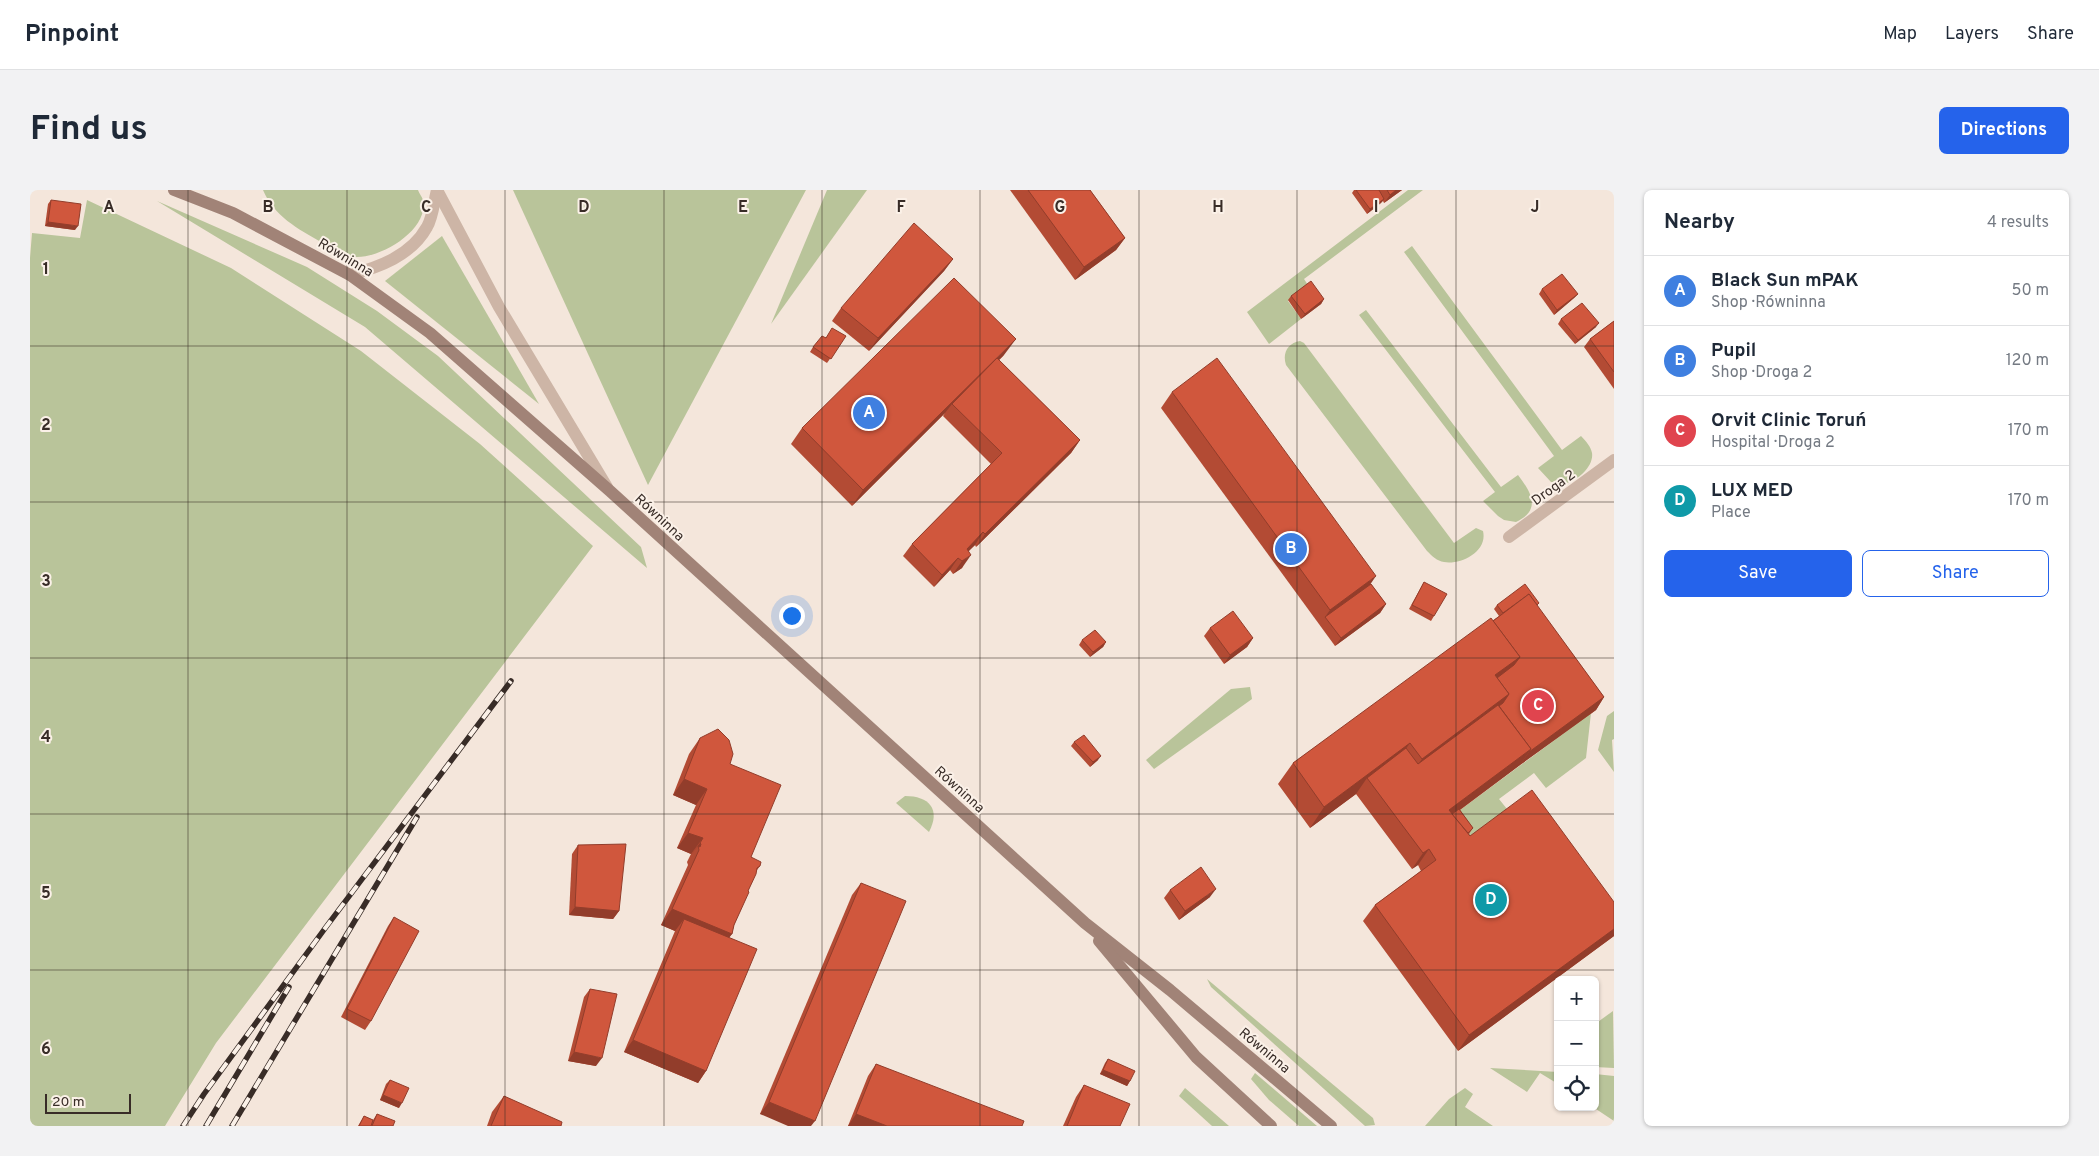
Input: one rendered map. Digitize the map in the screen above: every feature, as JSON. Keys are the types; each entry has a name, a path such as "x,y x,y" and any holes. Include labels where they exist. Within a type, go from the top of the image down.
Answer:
{"street":[{"name":"Równinna","path":"174,190 233,213 350,275 430,333 610,491 1085,923 1170,990 1331,1126"},
{"path":"350,275 379,268 408,249 427,227 437,190"},
{"path":"437,190 499,307 610,491"},
{"name":"Droga 2","path":"1509,538 1614,460"},
{"name":"Równinna","path":"1085,923 1196,1057 1271,1126"}],"green space":[{"path":"263,190 418,190 423,200 423,211 419,222 401,240 378,253 356,257 338,251 295,227 273,207"},
{"path":"513,190 806,190 648,485"},
{"path":"827,190 867,190 771,324"},
{"path":"1408,190 1423,190 1304,279 1308,285 1288,301 1301,319 1269,344 1247,312"},
{"path":"87,200 231,268 361,351 480,444 593,546 216,1043 165,1126 30,1126 30,258 32,233 80,238"},
{"path":"157,201 307,267 377,311 438,356 641,547 647,568 365,327"},
{"path":"442,236 539,404 385,281"},
{"path":"1412,246 1562,450 1581,436 1588,444 1591,449 1592,458 1588,467 1576,479 1565,483 1551,482 1538,468 1554,456 1404,252"},
{"path":"1366,310 1501,487 1518,475 1527,488 1532,500 1529,512 1524,517 1516,522 1504,520 1483,501 1495,492 1359,315"},
{"path":"1300,341 1304,343 1454,543 1476,528 1483,531 1481,545 1471,556 1458,561 1444,562 1439,561 1427,551 1286,365 1285,356 1287,349 1292,344"},
{"path":"1250,687 1252,699 1154,769 1146,760 1231,689"},
{"path":"1614,711 1614,739 1612,740 1614,772 1598,750 1607,716"},
{"path":"1591,713 1586,758 1546,788 1534,773 1499,799 1511,814 1454,845 1456,813"},
{"path":"905,796 921,798 930,805 934,817 929,832 896,803"},
{"path":"1207,979 1373,1118 1375,1125 1365,1126 1211,987"},
{"path":"1613,1011 1614,1068 1599,1067 1599,1021"},
{"path":"1490,1068 1554,1072 1554,1082 1540,1073 1527,1092"},
{"path":"1255,1073 1317,1126 1299,1126 1269,1100 1251,1079"},
{"path":"1599,1074 1614,1076 1614,1121 1599,1111"},
{"path":"1185,1088 1229,1126 1212,1126 1179,1096"},
{"path":"1465,1088 1473,1094 1465,1107 1493,1126 1425,1126 1449,1099"}],"building":[{"path":"1028,190 1090,190 1125,238 1084,267"},
{"path":"1356,190 1379,190 1384,199 1370,209"},
{"path":"1387,190 1396,190 1390,195"},
{"path":"51,200 81,204 78,226 48,222"},
{"path":"914,223 953,259 878,338 841,308"},
{"path":"1562,274 1578,294 1557,310 1542,289"},
{"path":"954,278 1016,339 863,490 802,428"},
{"path":"1311,281 1324,299 1305,314 1291,296"},
{"path":"1582,303 1599,323 1578,340 1561,319"},
{"path":"1614,321 1614,372 1590,339"},
{"path":"832,328 846,336 831,359 813,347 822,336 826,338"},
{"path":"997,358 1080,440 985,534 983,532 967,549 971,555 962,561 958,558 942,575 912,544 1002,453 952,404"},
{"path":"1217,358 1376,576 1330,610 1172,392"},
{"path":"1424,582 1447,594 1434,616 1412,605"},
{"path":"1371,584 1386,604 1341,638 1325,617"},
{"path":"1525,584 1539,603 1537,605 1529,594 1503,613 1497,605"},
{"path":"1529,594 1604,697 1529,752 1531,749 1499,706 1509,694 1497,678 1514,665 1520,657 1493,621"},
{"path":"1233,611 1253,638 1230,655 1210,628"},
{"path":"1491,618 1520,657 1495,675 1509,694 1422,759 1410,743 1324,807 1293,763"},
{"path":"1095,630 1106,642 1093,652 1082,640"},
{"path":"1498,705 1531,749 1449,810 1470,836 1532,790 1614,902 1614,929 1469,1035 1375,905 1436,860 1429,849 1423,853 1367,778 1406,748 1418,764"},
{"path":"718,729 729,740 733,754 730,764 781,785 751,857 761,862 734,925 732,934 672,909 703,838 688,833 707,789 684,779 700,738"},
{"path":"1084,735 1101,756 1093,762 1074,742"},
{"path":"1459,809 1473,828 1468,833 1452,814"},
{"path":"626,844 619,911 575,907 578,845"},
{"path":"1201,867 1216,889 1185,911 1170,890"},
{"path":"861,883 906,901 815,1121 769,1102"},
{"path":"394,917 419,931 371,1021 347,1009"},
{"path":"684,919 757,949 706,1071 633,1040"},
{"path":"590,989 617,994 602,1058 574,1052"},
{"path":"1108,1059 1135,1071 1130,1081 1103,1070"},
{"path":"876,1064 1024,1121 1022,1126 887,1126 856,1114"},
{"path":"390,1080 409,1088 402,1103 383,1095"},
{"path":"1084,1085 1130,1104 1120,1126 1067,1126"},
{"path":"504,1096 562,1122 561,1126 491,1126"},
{"path":"377,1114 395,1121 393,1126 372,1126"},
{"path":"364,1116 373,1120 371,1126 359,1126"}],"railway":[{"path":"183,1126 204,1094 326,927 511,681"},
{"path":"232,1126 417,817"},
{"path":"206,1126 289,987"}],"place":[{"name":"Black Sun mPAK","path":"869,413"},
{"name":"Pupil","path":"1291,549"},
{"name":"Orvit Clinic Toruń","path":"1538,706"},
{"name":"LUX MED","path":"1491,900"}]}
